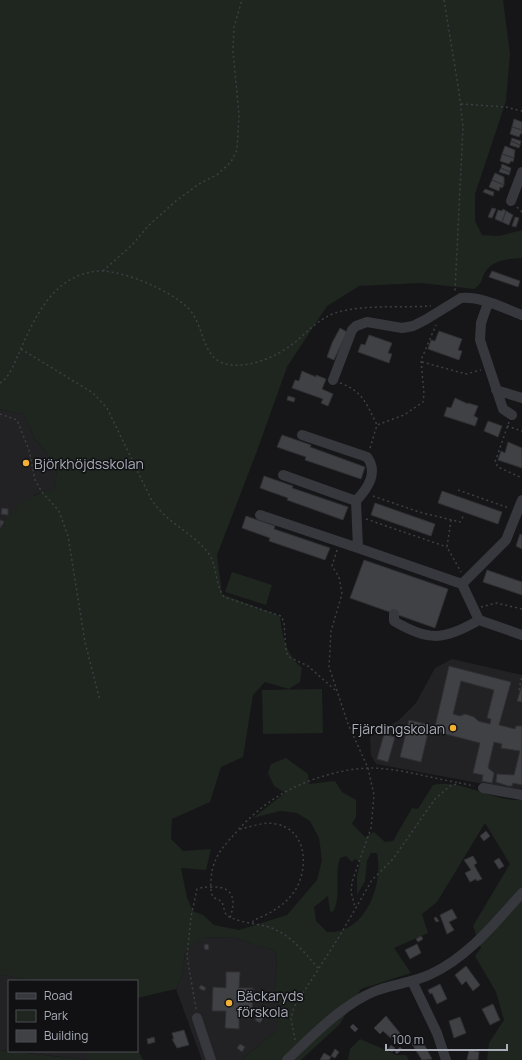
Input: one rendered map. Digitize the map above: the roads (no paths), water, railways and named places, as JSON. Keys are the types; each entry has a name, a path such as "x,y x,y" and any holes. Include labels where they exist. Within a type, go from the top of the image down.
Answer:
{"street":[{"path":"511,201 522,172"},
{"path":"333,380 352,330 356,326 367,322 402,328 425,320 451,303 467,298 488,303 522,315"},
{"path":"488,303 481,323 480,340 503,409 512,414"},
{"path":"496,390 522,398"},
{"path":"302,435 367,457 371,463 372,469 369,487 356,501 358,548"},
{"path":"283,475 356,501"},
{"path":"464,583 506,540 522,500"},
{"path":"260,515 464,583"},
{"path":"464,583 479,620 522,635"},
{"path":"394,614 394,621 410,630 436,638 461,631 479,620"},
{"path":"483,788 522,795"},
{"path":"287,1060 349,1005 373,992 431,974 458,958 480,940 522,893"},
{"path":"412,980 437,1033 446,1060"},
{"path":"197,1018 205,1037 211,1060"}],"place":[{"name":"Björkhöjdsskolan","path":"26,463"},
{"name":"Fjärdingskolan","path":"453,728"},
{"name":"Bäckaryds förskola","path":"229,1003"}]}
